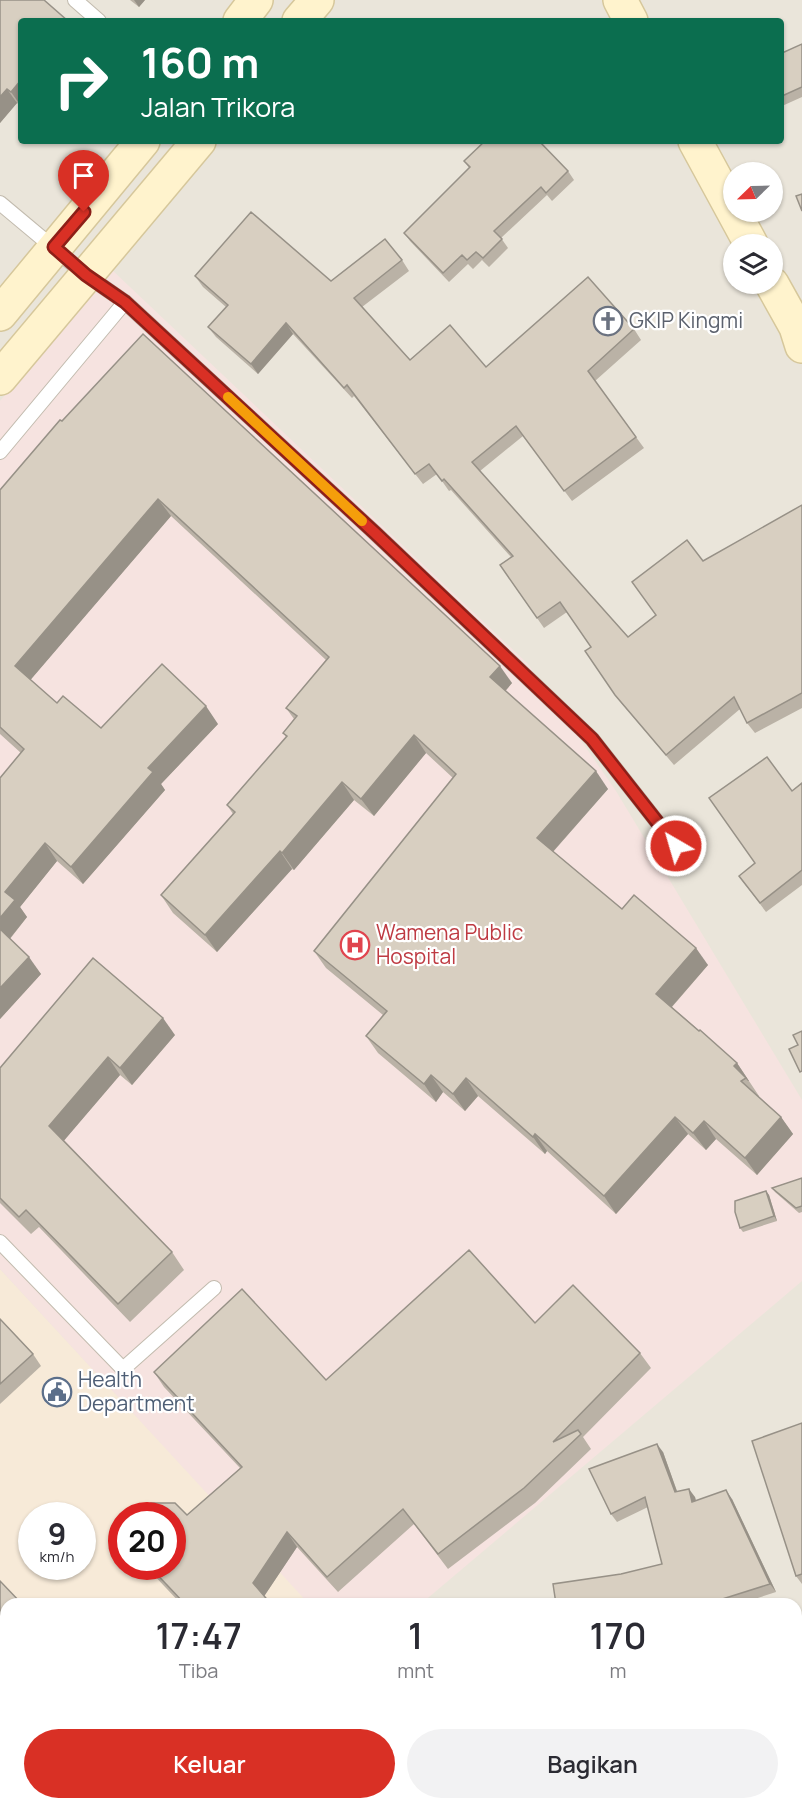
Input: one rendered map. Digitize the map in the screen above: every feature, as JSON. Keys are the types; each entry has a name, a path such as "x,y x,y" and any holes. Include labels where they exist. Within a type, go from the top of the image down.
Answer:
{"main road":[{"path":"242,18 256,0"},
{"path":"302,18 317,0"},
{"path":"620,0 629,18"},
{"path":"0,314 140,144"},
{"path":"0,378 196,144"},
{"path":"697,144 746,234"},
{"path":"778,294 800,332"}],"lane":[{"path":"75,0 96,18"},
{"path":"0,203 86,275 125,302 375,533 592,739 676,846"},
{"path":"0,452 125,302"},
{"path":"0,1242 123,1369 214,1288"}],"shaded area":[{"name":"Wamena Public Hospital","path":"0,0 802,0 802,1598 0,1598"},
{"name":"Wamena Public Hospital","path":"111,269 528,664 616,791 802,1100 802,1281 428,1598 303,1598 0,1269 0,401"},
{"name":"Health Department","path":"0,1269 304,1598 0,1598"}],"building":[{"path":"0,0 44,0 65,18 18,18 18,84 11,92 7,89 0,97"},
{"path":"802,44 802,87 784,95 784,52"},
{"path":"482,144 542,144 568,171 546,193 541,187 494,231 502,239 483,258 476,252 467,260 462,255 443,273 404,233 470,167 464,161"},
{"path":"802,194 802,211 796,196"},
{"path":"251,212 331,281 385,239 402,260 354,298 410,360 450,325 486,367 588,277 634,329 588,371 636,437 564,491 516,426 472,462 628,637 656,615 632,582 687,540 703,561 802,505 802,693 747,723 734,697 666,755 615,695 585,651 591,647 560,602 537,618 500,565 513,556 444,479 442,481 429,464 415,474 347,385 344,388 286,323 251,364 208,327 228,305 195,276"},
{"path":"143,334 500,666 490,677 596,771 537,838 622,909 634,895 696,948 656,994 737,1063 734,1066 746,1078 741,1081 781,1117 745,1158 704,1121 693,1133 675,1117 604,1196 535,1134 533,1137 466,1078 453,1094 431,1075 424,1084 366,1036 387,1011 314,951 456,774 414,735 361,799 342,782 282,853 280,851 205,935 161,895 235,812 227,805 287,736 283,733 297,716 286,708 329,657 158,499 15,666 57,703 63,696 101,728 162,664 206,706 148,768 153,772 71,867 45,843 5,892 15,900 0,918 0,778 24,749 0,727 0,490 60,420 62,421"},
{"path":"767,757 792,791 802,783 802,870 760,903 739,876 755,863 709,798"},
{"path":"0,929 29,957 0,988"},
{"path":"93,958 163,1018 120,1068 108,1057 49,1126 172,1252 118,1304 26,1210 19,1217 0,1198 0,1068"},
{"path":"802,1031 802,1071 800,1072 789,1049 798,1045 793,1035"},
{"path":"802,1178 802,1206 796,1208 772,1188"},
{"path":"766,1191 774,1216 740,1228 735,1212 735,1201"},
{"path":"469,1250 535,1323 573,1285 640,1353 553,1442 578,1430 581,1434 524,1488 438,1554 403,1509 327,1577 287,1532 253,1583 266,1598 179,1598 162,1580 186,1580 186,1514 242,1467 154,1372 242,1289 326,1380"},
{"path":"0,1319 33,1354 0,1384"},
{"path":"802,1423 802,1574 796,1576 752,1441"},
{"path":"657,1444 675,1492 689,1489 692,1502 726,1490 770,1584 726,1598 555,1598 553,1584 621,1574 662,1564 645,1497 611,1514 589,1469"},
{"path":"0,1581 16,1598 0,1598"}],"slow traffic":[{"path":"228,397 362,521"}],"place":[{"name":"GKIP Kingmi","path":"608,321"},
{"name":"Wamena Public Hospital","path":"355,945"},
{"name":"Health Department","path":"57,1392"}],"route":[{"path":"84,212 54,247 86,275 125,302 375,533 592,739 676,846"}]}
